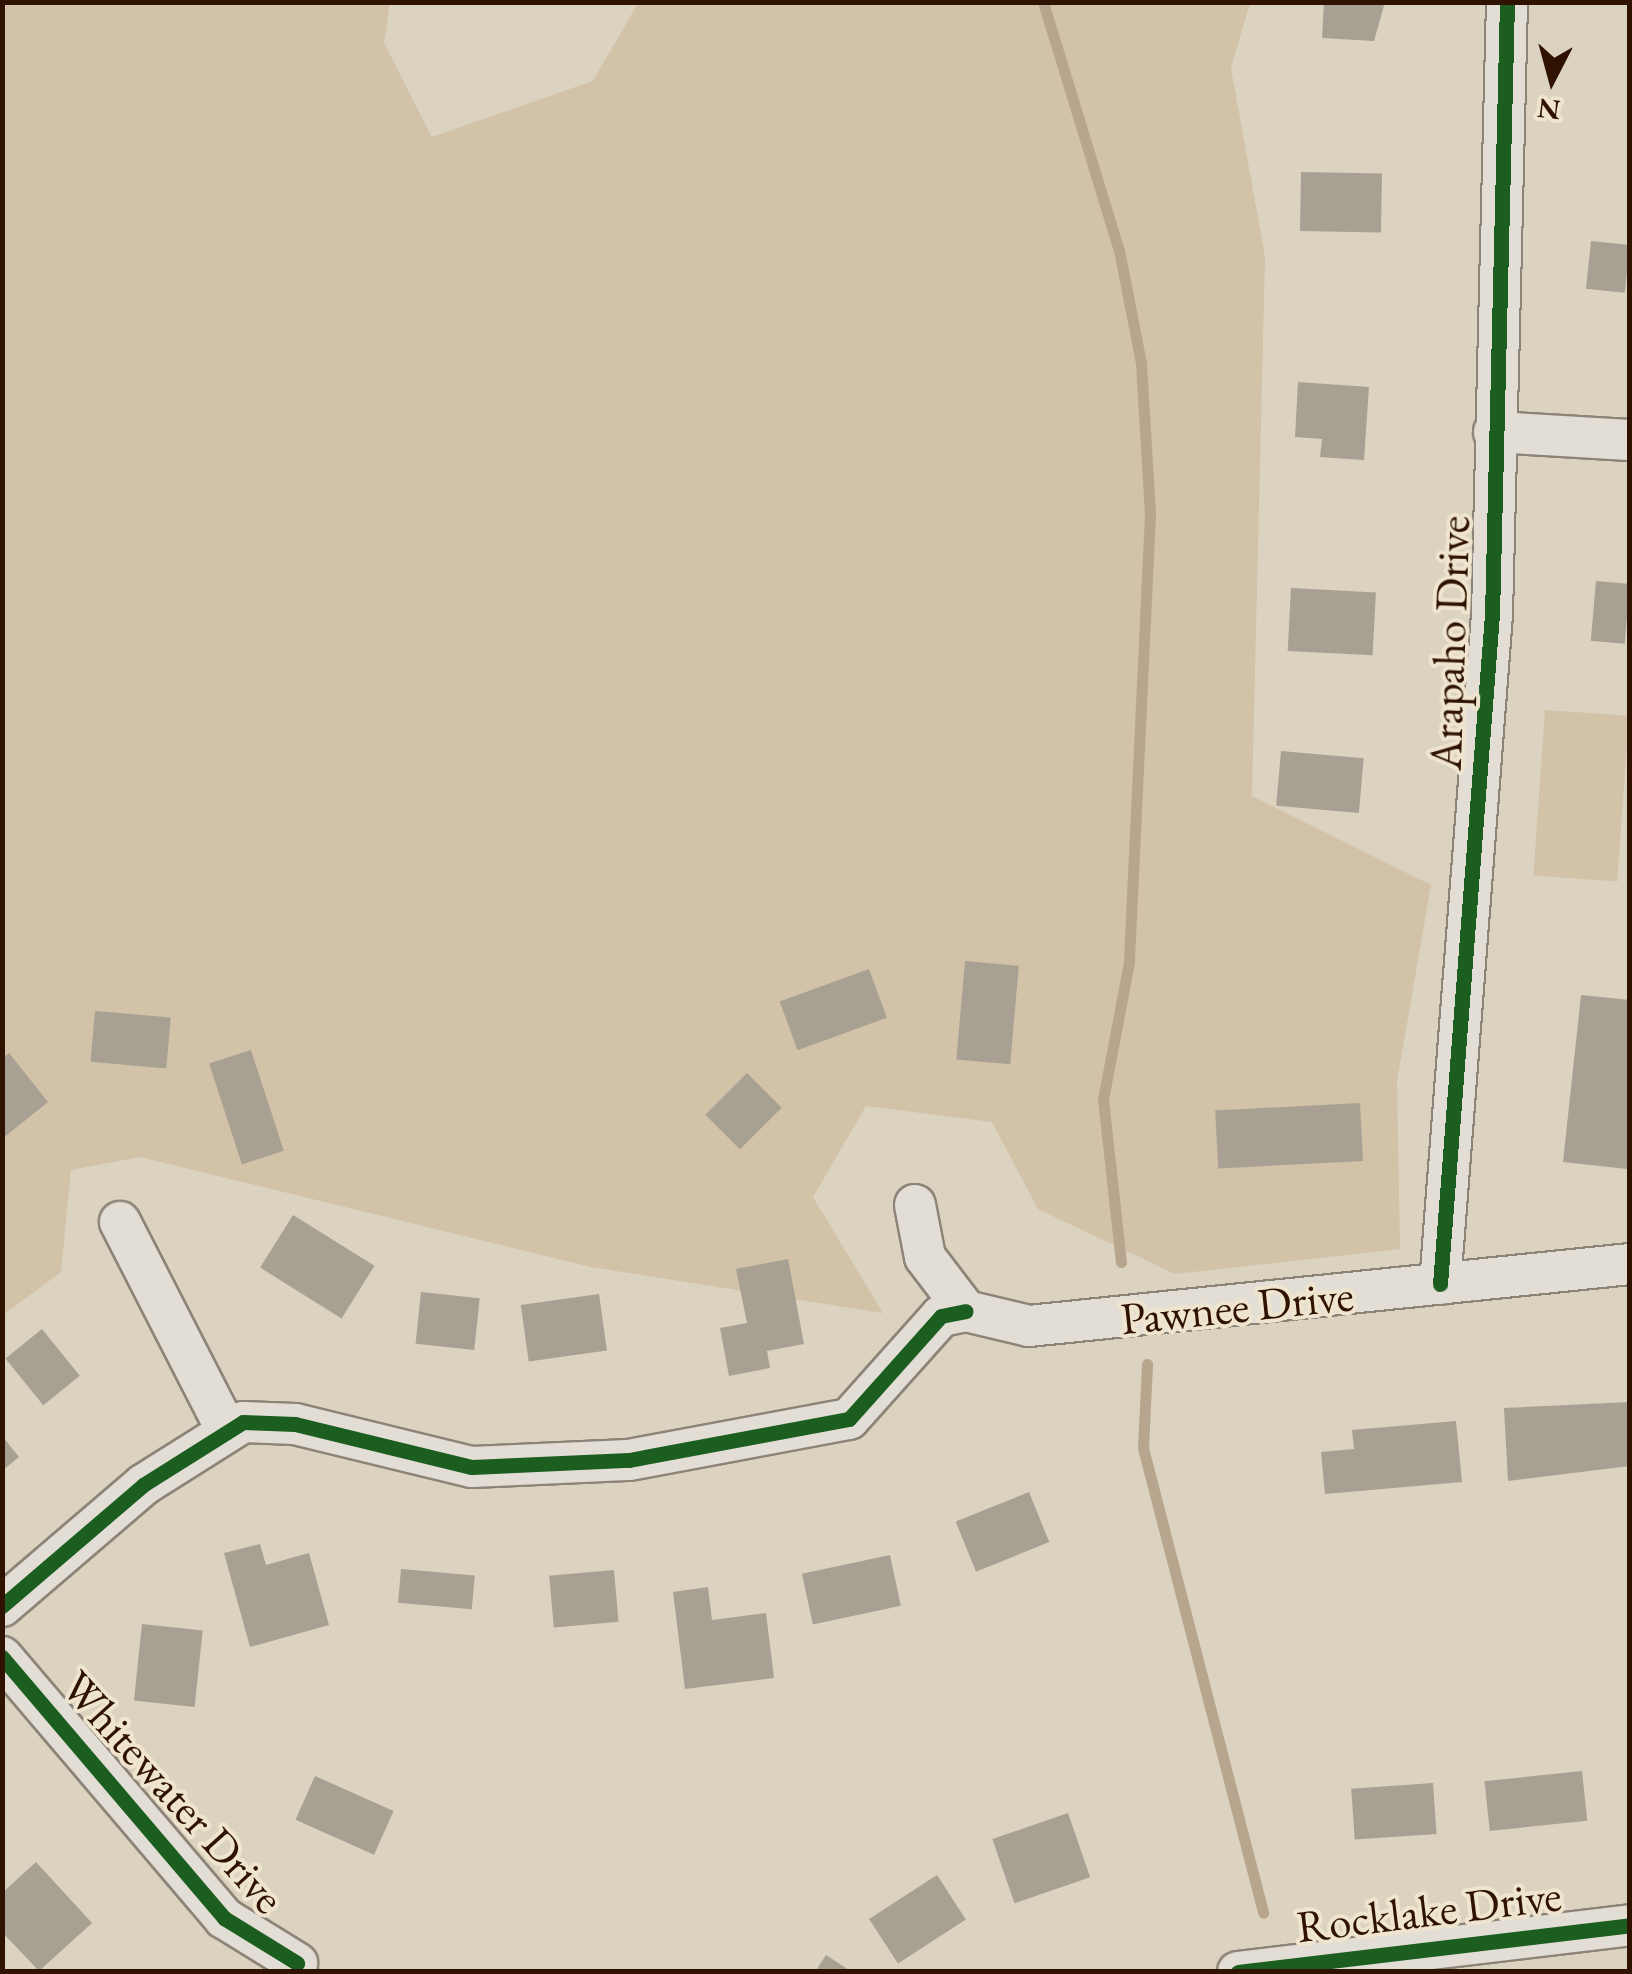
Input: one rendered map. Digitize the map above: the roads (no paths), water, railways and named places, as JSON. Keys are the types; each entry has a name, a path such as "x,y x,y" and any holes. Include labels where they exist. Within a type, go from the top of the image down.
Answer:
{"street":[{"name":"Arapaho Drive","path":"1440,1284 1481,800 1507,2"},
{"path":"1494,432 1630,440"},
{"path":"2,1606 143,1485 226,1428 295,1424 522,1471 667,1454 848,1419 941,1316 966,1311 925,1257 914,1206"},
{"path":"120,1222 226,1428"},
{"name":"Pawnee Drive","path":"966,1311 1051,1328 1630,1264"},
{"name":"Whitewater Drive","path":"2,1657 224,1918 297,1963"},
{"name":"Rocklake Drive","path":"1238,1972 1630,1925"}],"waterway":[{"path":"1043,2 1119,250 1141,363 1150,514 1129,962 1103,1099 1121,1262"},
{"path":"1147,1364 1143,1448 1263,1913"}]}
